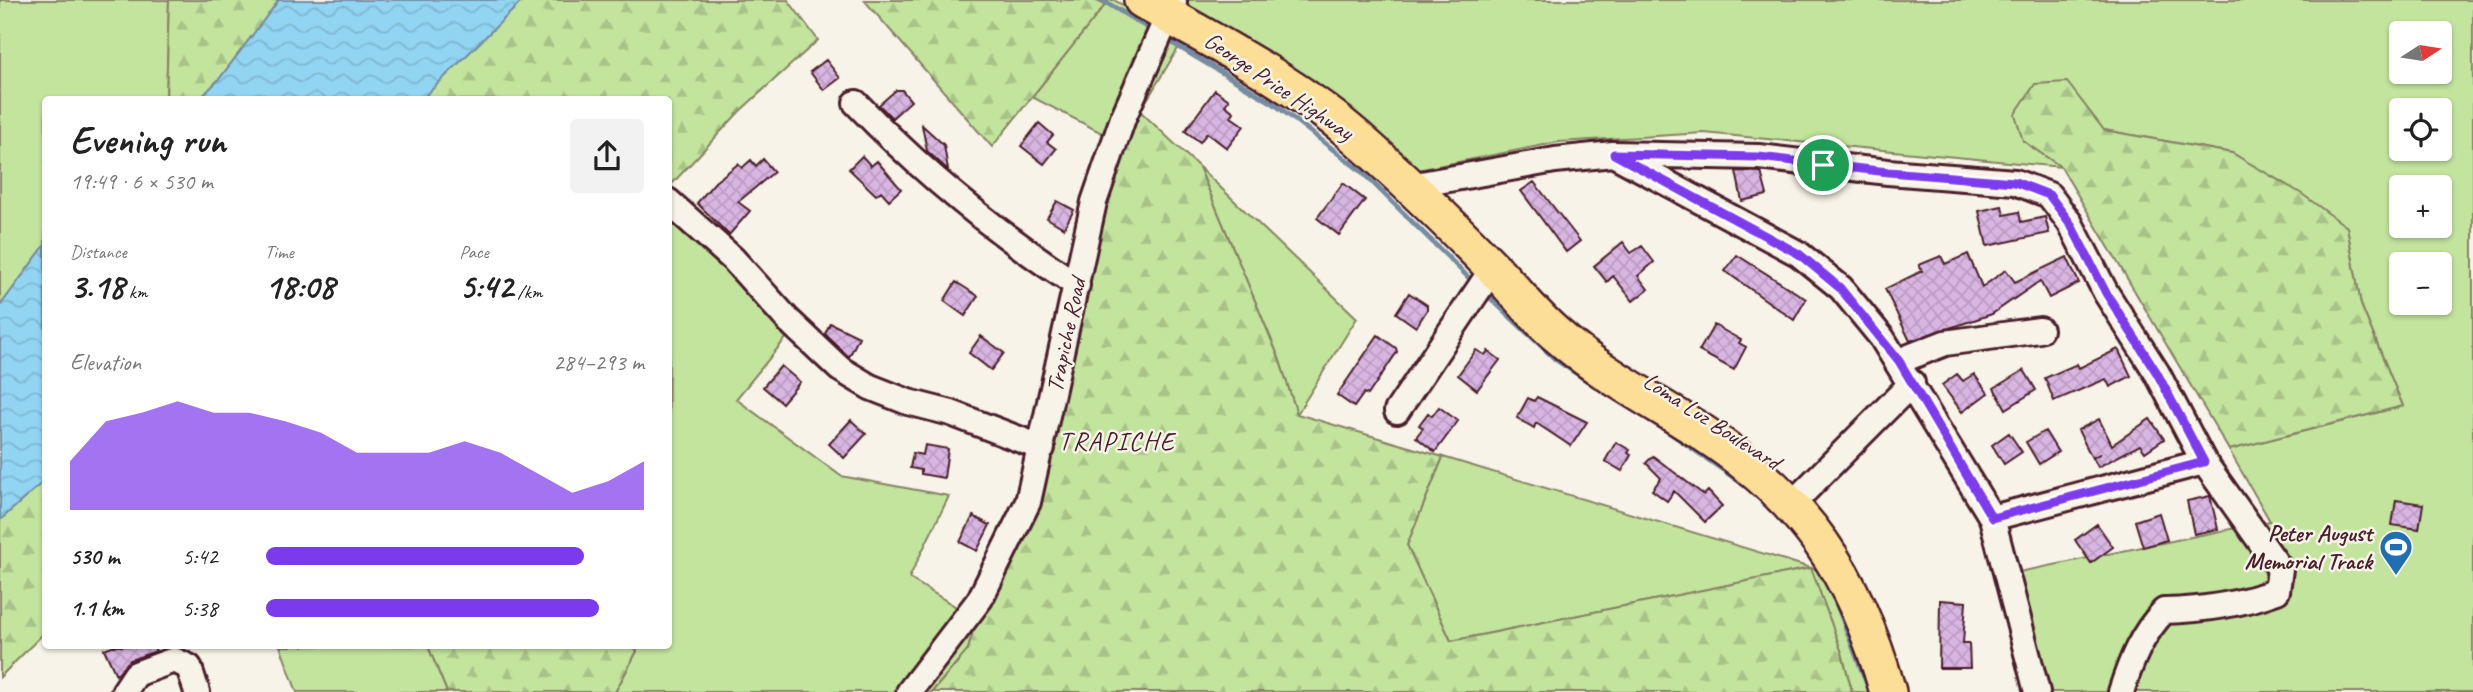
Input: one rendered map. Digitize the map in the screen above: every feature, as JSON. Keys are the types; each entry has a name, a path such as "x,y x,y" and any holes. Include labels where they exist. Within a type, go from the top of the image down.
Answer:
{"highway":[{"name":"George Price Highway","path":"1162,5 1313,103 1410,186 1495,270"},
{"name":"Loma Luz Boulevard","path":"1495,270 1588,339 1761,448 1798,497 1847,540 1871,584 1893,643 1905,692"},
{"path":"1798,497 1811,528 1856,599 1888,692"}],"street":[{"name":"Trapiche Road","path":"909,692 980,599 995,574 1028,502 1094,202 1162,5"},
{"path":"856,103 906,156 987,222 1077,285"},
{"path":"1410,186 1555,160 1614,154 1759,157 1888,172 2015,182 2049,195 2070,223 2106,293 2157,373 2204,462 2280,569 2277,591 2242,604 2200,610 2164,611 2150,625 2134,651 2121,692"},
{"path":"1614,154 1799,254 1840,288 1899,361 1992,518 2037,692"},
{"path":"672,205 733,259 797,329 840,369 870,387 908,402 951,413 1042,448"},
{"path":"1397,411 1495,270"},
{"path":"1899,361 1945,343 2040,330"},
{"path":"1798,497 1912,383"},
{"path":"1992,518 2204,462"},
{"path":"124,692 136,674 174,660 189,667 197,692"}],"green space":[{"path":"0,0 169,0 166,96 42,96 42,249 0,306"},
{"path":"169,0 279,0 220,78 203,96 166,96"},
{"path":"523,0 788,0 818,40 740,111 672,184 672,96 425,96"},
{"path":"864,0 1095,0 1105,5 992,147"},
{"path":"1095,0 1114,0 1183,40 1121,143 1032,97 1104,6"},
{"path":"1187,0 2473,0 2473,692 2046,692 2014,573 2270,521 2229,450 2403,406 2361,305 2347,227 2232,153 2104,130 2024,141 2061,167 1704,133 1559,142 1417,170 1239,36 1185,4"},
{"path":"2067,82 2104,130 2232,153 2302,194 2347,227 2361,305 2403,406 2229,450 2061,167 2023,141 2015,114 2035,84"},
{"path":"1140,111 1199,167 1279,358 1297,414 1443,457 1407,545 1451,641 1811,568 1842,653 1852,692 932,692 968,650 976,619 1042,498 1121,143"},
{"path":"1199,167 1357,318 1297,414 1279,358"},
{"path":"672,196 800,321 736,399 841,476 949,496 909,578 976,619 968,649 932,692 615,692 637,651 635,649 672,649"},
{"path":"1443,457 1831,574 1879,692 1852,692 1842,653 1811,568 1451,641 1407,545"},
{"path":"42,483 42,635 0,677 0,520"},
{"path":"281,649 429,649 447,692 297,692"},
{"path":"429,649 637,651 615,692 447,692"}],"water":[{"path":"279,0 523,0 425,96 203,96 220,78"},
{"path":"42,249 42,483 0,520 0,306"}],"building":[{"path":"826,60 840,78 824,90 810,72"},
{"path":"896,90 902,90 911,101 892,118 879,105"},
{"path":"1215,90 1229,100 1225,105 1234,112 1231,117 1244,126 1227,148 1207,133 1200,142 1185,131"},
{"path":"1039,123 1053,135 1047,142 1056,149 1044,164 1021,146"},
{"path":"922,125 944,145 948,170 927,151"},
{"path":"862,156 871,166 877,161 901,189 889,200 881,191 876,195 849,169"},
{"path":"763,159 774,172 738,202 750,211 729,235 697,203 715,182 738,164 742,168 751,160 756,166"},
{"path":"1736,171 1761,172 1767,195 1742,201"},
{"path":"1534,182 1580,241 1566,252 1521,191"},
{"path":"1343,183 1365,200 1339,235 1317,218"},
{"path":"1057,201 1074,210 1064,228 1047,218"},
{"path":"2002,206 2004,215 2019,212 2021,222 2045,217 2049,233 1987,246 1979,211"},
{"path":"1623,242 1631,253 1642,246 1654,262 1638,276 1648,289 1633,301 1613,276 1607,282 1594,266"},
{"path":"1968,254 1982,287 2006,270 2015,282 2067,257 2079,283 2049,298 2040,281 1992,314 1910,341 1885,289 1922,271 1919,265 1941,256 1945,264"},
{"path":"1737,255 1806,299 1794,320 1725,271"},
{"path":"956,282 978,296 965,316 944,301"},
{"path":"1409,293 1427,305 1427,310 1416,327 1396,313"},
{"path":"830,323 859,337 849,357 825,334"},
{"path":"1714,325 1741,340 1739,343 1746,347 1734,370 1699,351"},
{"path":"1378,335 1396,348 1397,352 1368,395 1364,393 1354,407 1337,395"},
{"path":"981,336 1004,353 991,370 969,353"},
{"path":"2118,349 2131,376 2110,387 2106,379 2054,401 2045,378 2077,364 2079,368"},
{"path":"1476,350 1485,355 1488,351 1500,360 1477,390 1458,375"},
{"path":"781,366 800,382 782,403 763,387"},
{"path":"2024,370 2036,390 2006,409 1994,388"},
{"path":"1957,374 1963,381 1974,374 1988,393 1962,412 1942,385"},
{"path":"1537,397 1587,422 1571,446 1536,423 1534,428 1517,418 1528,398 1534,401"},
{"path":"1439,407 1458,421 1435,452 1416,437 1423,428 1419,425 1428,413 1432,416"},
{"path":"2099,419 2112,445 2150,419 2164,439 2145,452 2140,445 2098,467 2093,458 2101,453 2092,458 2078,430"},
{"path":"851,420 866,434 844,458 829,444"},
{"path":"2045,431 2058,452 2039,464 2026,442"},
{"path":"2009,433 2022,452 2004,464 1992,445"},
{"path":"1616,442 1630,450 1628,453 1631,455 1622,471 1605,461"},
{"path":"925,445 948,449 944,478 921,474 921,470 910,468 913,453 923,455"},
{"path":"1653,456 1704,495 1708,491 1722,506 1705,522 1674,491 1667,501 1652,490 1661,478 1646,463"},
{"path":"2210,496 2218,529 2194,534 2187,501"},
{"path":"2396,500 2423,504 2419,529 2392,525"},
{"path":"2159,513 2167,540 2143,547 2135,521"},
{"path":"973,516 990,525 977,551 960,542"},
{"path":"2097,524 2113,547 2091,563 2075,540"},
{"path":"1940,600 1966,602 1963,643 1969,643 1970,668 1939,668"},
{"path":"104,649 155,649 156,651 130,660 116,675"}],"waterway":[{"path":"1102,0 1153,31"},
{"path":"1164,38 1273,103 1361,171 1473,282"},
{"path":"1486,294 1556,360 1604,392"},
{"path":"1663,428 1747,487"},
{"path":"1837,605 1867,684"}],"place":[{"name":"Peter August Memorial Track","path":"2396,577"}],"district":[{"name":"TRAPICHE","path":"1117,441"}],"route":[{"path":"1614,154 1759,157 1823,165 2015,182 2049,195 2070,223 2106,293 2157,373 2204,462 1992,518 1899,361 1867,318 1840,288 1799,254 1695,195 1614,154"}]}
